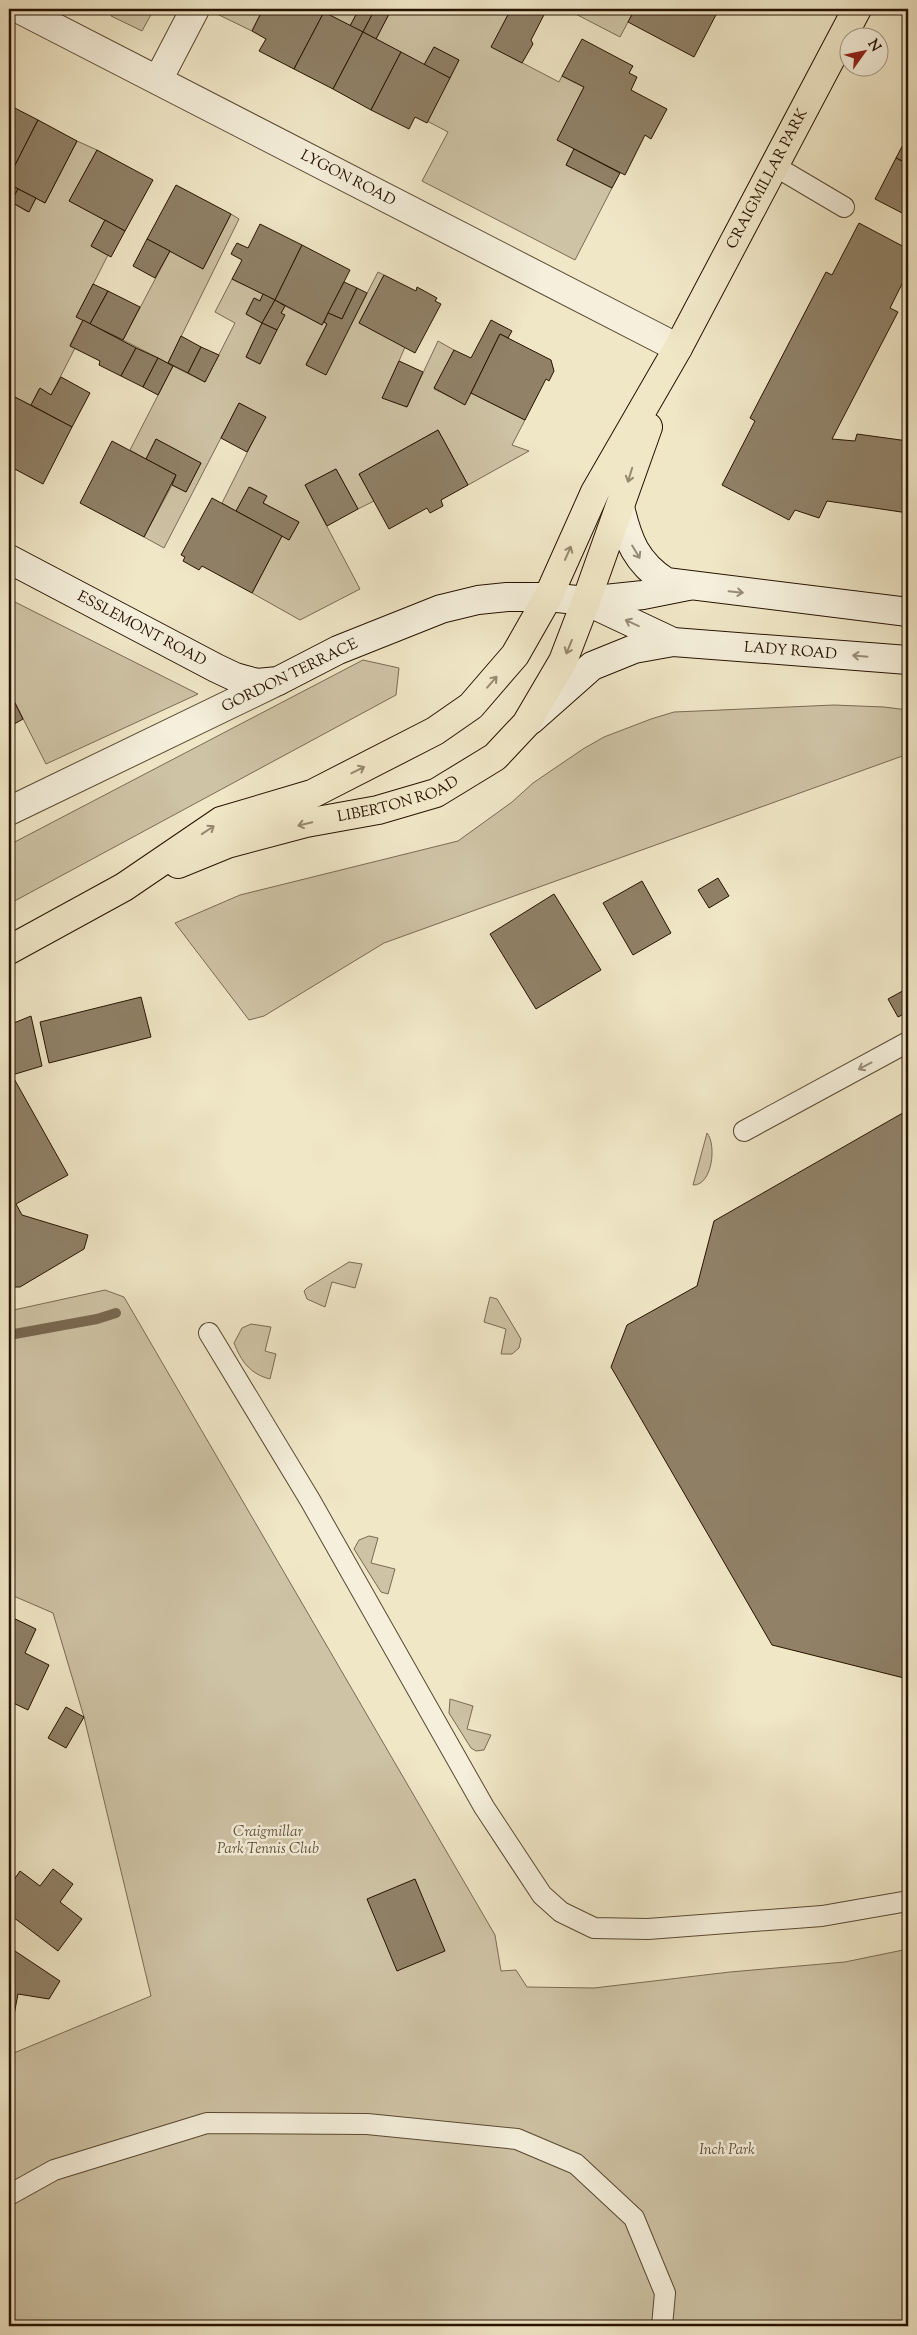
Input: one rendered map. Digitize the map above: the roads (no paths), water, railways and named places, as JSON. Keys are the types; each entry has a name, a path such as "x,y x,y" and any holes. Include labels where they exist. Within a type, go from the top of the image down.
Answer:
{"main road":[{"name":"CRAIGMILLAR PARK","path":"548,597 595,492 678,348 857,9"},
{"name":"CRAIGMILLAR PARK","path":"586,602 633,466 678,348"},
{"name":"LIBERTON ROAD","path":"9,950 124,887 221,822 312,794 435,731 471,706 515,655 548,597"},
{"name":"LIBERTON ROAD","path":"124,887 227,844 306,823 378,810 436,793 495,757 526,724 563,661 586,602"}],"street":[{"name":"LYGON ROAD","path":"19,9 678,348"},
{"path":"158,80 195,9"},
{"path":"620,507 626,534 636,554 650,571 666,582 908,612"},
{"name":"ESSLEMONT ROAD","path":"9,559 235,677 257,683 278,681"},
{"path":"586,602 643,595 688,586"},
{"name":"GORDON TERRACE","path":"9,811 338,650 441,609 478,600 507,597 548,597 586,602"},
{"name":"LADY ROAD","path":"586,602 673,642"},
{"name":"LADY ROAD","path":"526,724 592,666 634,649 673,642 908,660"}],"lane":[{"path":"773,165 844,207"},
{"path":"744,1131 908,1042"},
{"path":"209,1333 310,1500 484,1807 542,1895 561,1912 594,1928 648,1928 822,1916 908,1901"},
{"path":"9,2195 54,2170 207,2123 367,2124 517,2139 576,2164 634,2218 665,2293 662,2326"}],"waterway":[{"path":"9,1335 97,1319 116,1313"}],"park label":[{"name":"Craigmillar Park Tennis Club","path":"268,1840"},
{"name":"Inch Park","path":"727,2150"}]}
